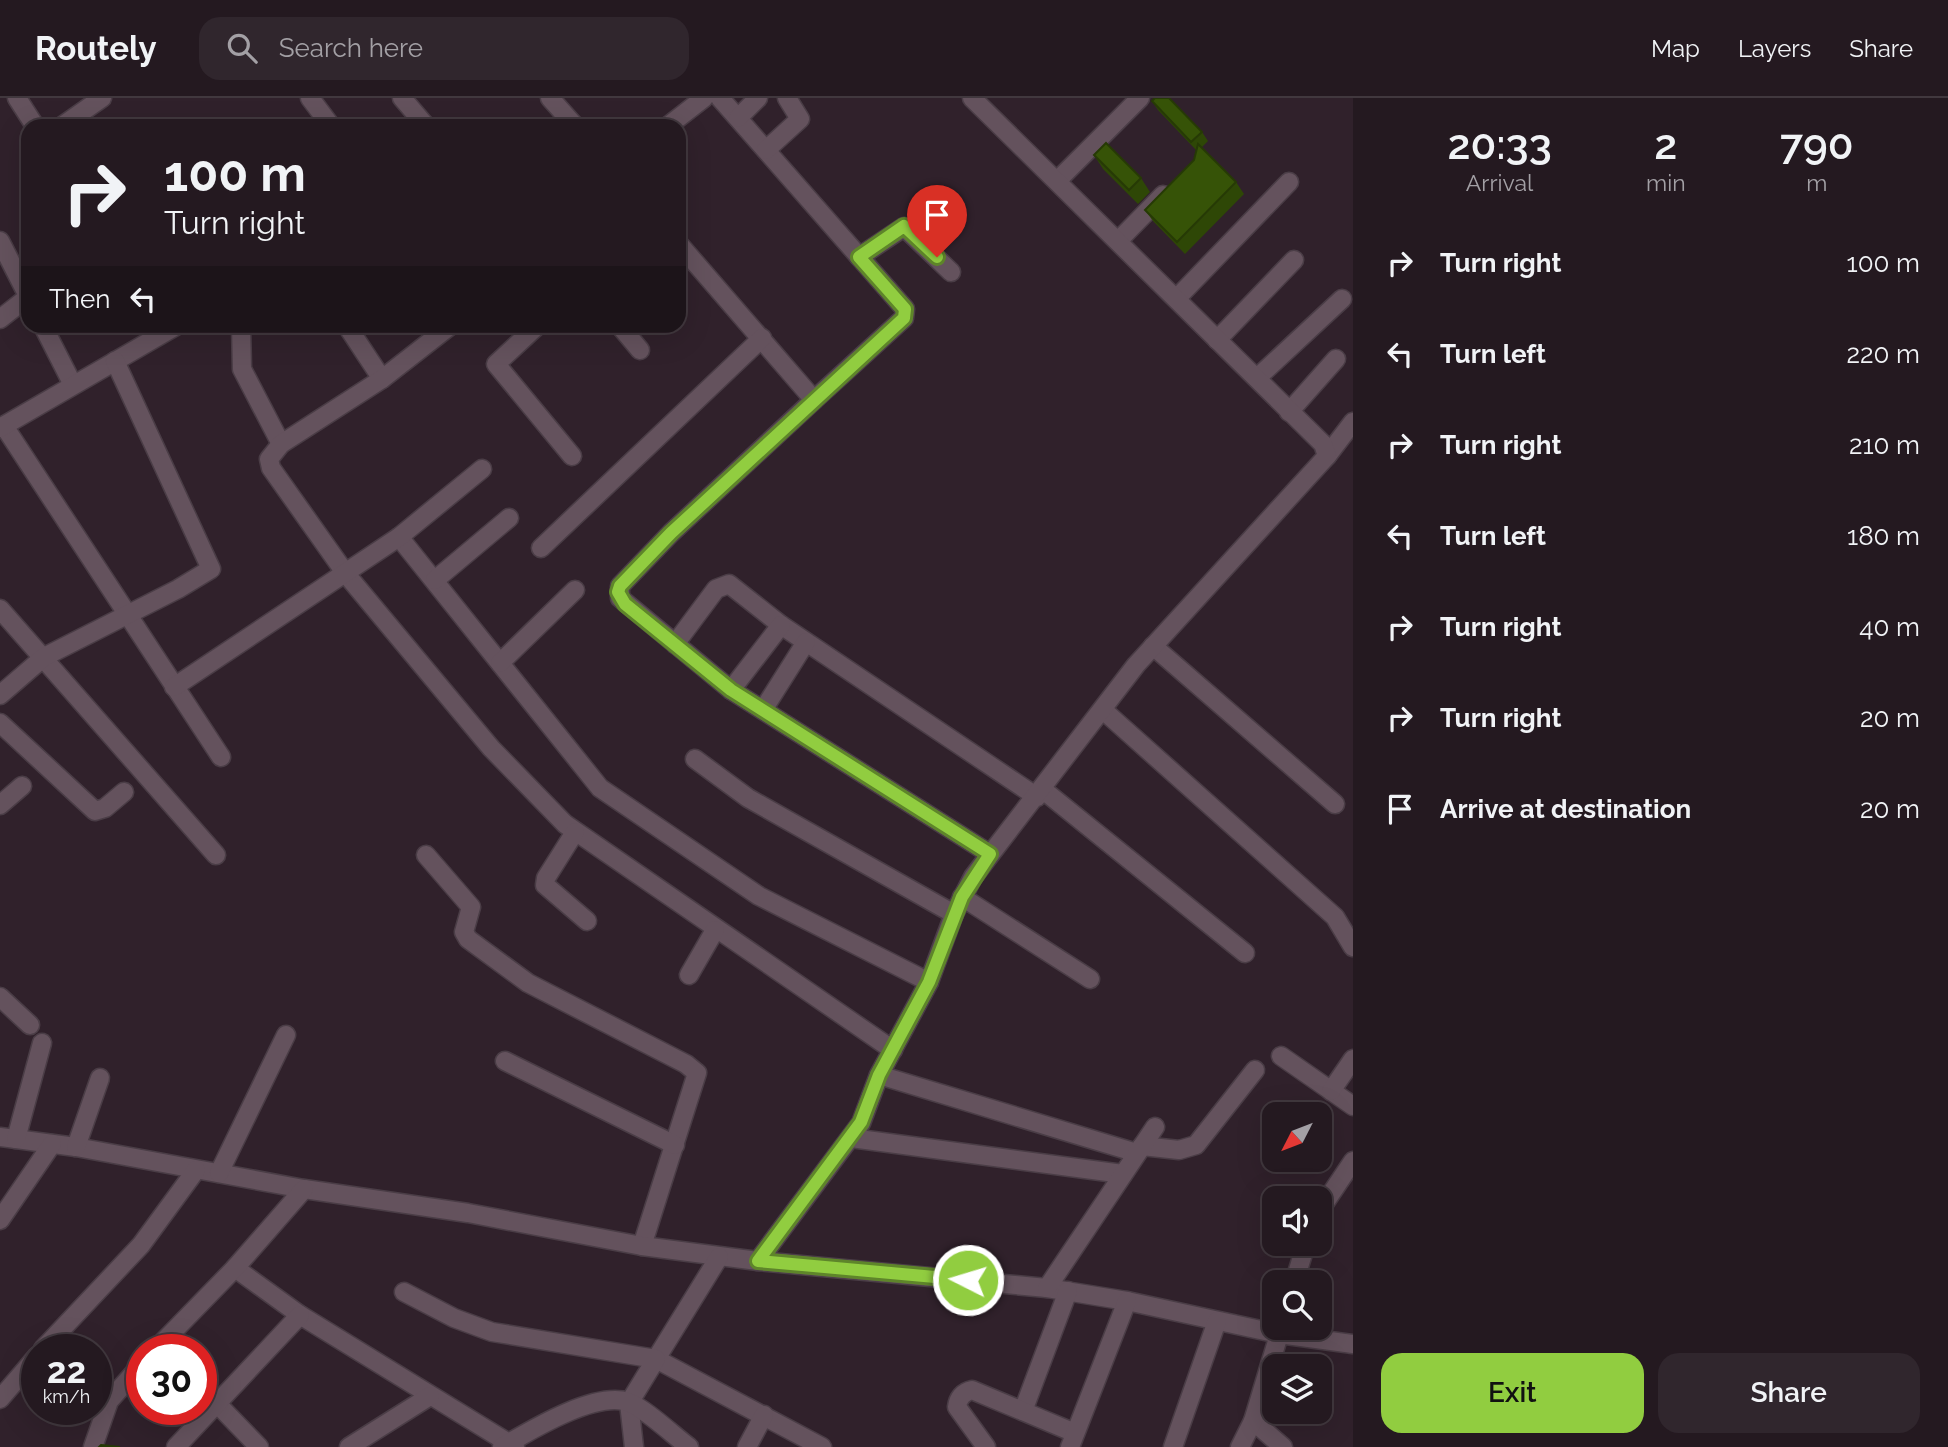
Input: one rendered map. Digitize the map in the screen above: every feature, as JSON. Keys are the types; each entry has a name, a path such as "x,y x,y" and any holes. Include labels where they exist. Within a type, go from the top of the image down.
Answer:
{"street":[{"path":"17,98 30,119"},
{"path":"310,98 326,119"},
{"path":"402,98 420,119"},
{"path":"550,98 569,119"},
{"path":"677,119 704,98"},
{"path":"720,98 905,309 905,315 671,533 620,586 620,598 731,690 990,854"},
{"path":"738,118 758,98"},
{"path":"766,150 800,120 787,98"},
{"path":"972,98 1323,444 1327,456"},
{"path":"1058,180 1140,98"},
{"path":"71,119 98,99"},
{"path":"1119,240 1175,182"},
{"path":"1177,298 1289,182"},
{"path":"859,257 904,226 951,272"},
{"path":"0,241 6,271 21,289"},
{"path":"686,252 814,400"},
{"path":"1217,340 1294,260"},
{"path":"1257,378 1342,299"},
{"path":"0,319 21,302"},
{"path":"47,333 73,385"},
{"path":"151,333 116,361 2,427 221,757"},
{"path":"242,333 242,369 281,444"},
{"path":"352,333 382,379"},
{"path":"441,333 382,379 281,444 269,459 271,468 346,574 491,748 575,832 893,1049"},
{"path":"529,333 496,364 572,456"},
{"path":"626,333 640,350"},
{"path":"541,548 762,338"},
{"path":"1289,412 1336,359"},
{"path":"0,695 44,657 206,574 211,566 116,361"},
{"path":"758,1261 851,1138 879,1075 929,982 962,897 990,854 1153,646 1327,456 1353,422"},
{"path":"174,687 399,537 482,469"},
{"path":"435,580 509,518"},
{"path":"399,537 600,788 759,896 929,982"},
{"path":"675,643 716,589 724,584 806,642 1039,793 1245,953"},
{"path":"500,663 575,590"},
{"path":"0,609 216,855"},
{"path":"731,690 781,625"},
{"path":"764,710 806,642"},
{"path":"1153,646 1335,804"},
{"path":"1103,710 1335,917 1353,947"},
{"path":"0,723 95,811 105,808 124,792"},
{"path":"695,759 748,798 954,914"},
{"path":"0,805 22,786"},
{"path":"575,832 544,882 549,891 587,921"},
{"path":"426,855 471,907 465,935 504,968 694,1068 697,1080 642,1246"},
{"path":"962,897 1090,979"},
{"path":"689,975 715,930"},
{"path":"0,997 30,1025"},
{"path":"219,1173 286,1035"},
{"path":"42,1043 8,1138 76,1147 304,1189 468,1213 642,1246 719,1257 1047,1288 1127,1300 1217,1321 1262,1328"},
{"path":"1282,1056 1353,1106"},
{"path":"1331,1091 1353,1059"},
{"path":"505,1060 674,1145"},
{"path":"879,1075 1140,1149 1180,1150 1196,1145 1255,1070"},
{"path":"76,1147 100,1078"},
{"path":"1047,1288 1154,1127"},
{"path":"851,1138 1123,1174"},
{"path":"0,1220 52,1144"},
{"path":"1332,1192 1353,1161"},
{"path":"57,1334 148,1236 196,1170"},
{"path":"173,1334 304,1189"},
{"path":"634,1447 629,1403 719,1257"},
{"path":"235,1268 300,1315 509,1446 579,1408 602,1401 629,1403 689,1447"},
{"path":"1023,1411 1068,1291"},
{"path":"404,1292 454,1318 492,1332 656,1359 764,1415 812,1444"},
{"path":"986,1447 957,1407 961,1395 972,1390 1023,1411 1073,1440 1127,1300"},
{"path":"217,1401 300,1315"},
{"path":"1173,1447 1217,1321"},
{"path":"1240,1447 1253,1421 1277,1340"},
{"path":"1331,1340 1353,1344"},
{"path":"0,1399 21,1375"},
{"path":"93,1447 109,1401 126,1382"},
{"path":"349,1447 430,1396"},
{"path":"217,1403 259,1447"},
{"path":"747,1447 764,1415"},
{"path":"1253,1421 1283,1447"},
{"path":"176,1447 196,1425"}],"building":[{"path":"1155,98 1169,98 1202,132 1191,142 1152,101"},
{"path":"1106,143 1141,178 1129,190 1094,155"},
{"path":"1198,144 1236,182 1177,242 1145,210 1194,160"}],"route":[{"path":"937,257 904,226 859,257 905,309 904,318 671,533 620,586 618,592 625,604 731,690 990,854 962,897 929,982 879,1075 861,1122 758,1261 968,1280"}]}
